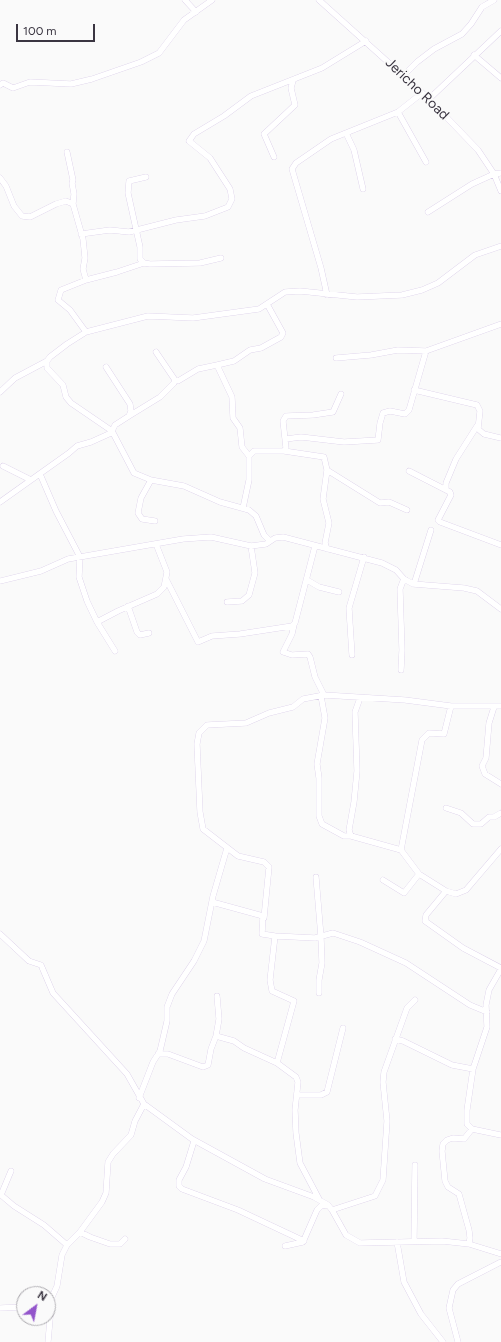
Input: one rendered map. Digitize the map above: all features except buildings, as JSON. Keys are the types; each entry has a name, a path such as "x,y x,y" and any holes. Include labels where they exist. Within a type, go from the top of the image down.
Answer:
{"street":[{"path":"185,0 196,12"},
{"path":"0,85 3,84 13,88 30,82 71,84 92,80 141,62 159,53 184,20 212,0"},
{"name":"Jericho Road","path":"319,0 404,75 478,150 494,174 501,191"},
{"path":"404,75 417,62 434,49 462,34 471,24 482,7 494,0"},
{"path":"429,99 501,31"},
{"path":"81,234 110,230 129,232 176,220 205,216 228,206 232,199 230,189 210,158 189,141 194,134 224,116 251,96 293,81 322,68 366,41"},
{"path":"474,55 501,78"},
{"path":"274,157 264,134 295,105 290,88 293,81"},
{"path":"327,295 321,268 292,175 292,169 296,163 331,139 398,112 422,93"},
{"path":"398,112 426,162"},
{"path":"346,133 354,150 363,189"},
{"path":"67,152 73,180 73,204 81,234 85,258 83,269 86,280"},
{"path":"428,212 472,184 494,174 501,173"},
{"path":"0,178 6,186 14,206 22,216 30,217 60,203 68,202 73,204"},
{"path":"144,263 140,259 140,247 128,193 128,182 146,178"},
{"path":"0,392 15,378 47,361 67,344 86,332 148,316 178,318 223,315 259,309 278,295 285,292 300,291 357,297 402,294 422,290 438,283 475,255 501,246"},
{"path":"86,332 67,307 58,300 61,290 86,280 144,263 200,263 221,258"},
{"path":"175,380 178,381 198,369 234,361 250,350 261,348 281,337 283,333 267,304"},
{"path":"336,358 371,355 398,350 426,351 501,324"},
{"path":"286,439 301,437 344,442 378,440 383,413 390,411 402,414 407,413 426,351"},
{"path":"156,352 175,380"},
{"path":"47,361 47,368 63,385 66,397 71,403 112,431 134,473 150,480 184,486 220,502 249,510 256,516 264,535 270,541"},
{"path":"217,365 232,397 233,418 240,428 242,447 250,456"},
{"path":"106,367 130,404 131,411 129,416"},
{"path":"0,502 70,453 76,446 91,442 112,431 115,425 169,390 175,380"},
{"path":"414,390 477,405 480,411 477,426 456,459 446,483 446,489"},
{"path":"284,451 286,448 286,439 283,421 286,416 312,415 333,412 340,394"},
{"path":"477,426 478,429 484,434 501,438"},
{"path":"243,508 250,480 250,456 254,451 284,451 324,457 327,470 323,499 329,522 325,543 327,549"},
{"path":"3,466 31,480"},
{"path":"327,470 380,504 389,502 407,510"},
{"path":"409,471 446,489 451,495 440,517 440,522 501,545"},
{"path":"40,474 56,511 80,557 79,577 87,600 97,622 115,651"},
{"path":"150,480 141,498 138,513 142,519 155,521"},
{"path":"414,584 431,530"},
{"path":"0,581 41,571 60,561 156,544 202,537 251,546 266,544 275,538 285,537 315,546 364,557 392,567 406,580 414,584 464,588 477,591 501,609"},
{"path":"97,622 128,606 157,594 164,587 167,572 156,544"},
{"path":"227,602 242,601 249,595 255,573 251,546"},
{"path":"315,546 292,634 283,652 292,655 308,654 323,696 324,718 317,764 319,778 319,816 322,824 344,836 351,836 401,850 419,874 446,891 456,894 464,892 501,849"},
{"path":"352,655 349,608 364,557"},
{"path":"166,579 198,642 212,636 240,634 294,625"},
{"path":"307,580 319,587 339,592"},
{"path":"401,670 402,650 400,589 403,581 406,580"},
{"path":"128,606 137,632 140,635 149,633"},
{"path":"487,1012 470,1005 406,963 382,950 333,933 321,937 275,936 262,934 268,867 264,862 238,856 203,829 200,812 197,744 200,733 207,725 246,723 269,713 292,707 303,698 323,696 405,700 451,706 501,706"},
{"path":"351,836 349,830 354,802 356,771 355,712 360,698"},
{"path":"401,850 422,740 429,733 444,734 451,706"},
{"path":"494,707 489,723 486,758 482,766 485,774 501,784"},
{"path":"446,808 460,814 473,824 481,824 489,817 494,817 501,813"},
{"path":"139,1098 147,1074 158,1054 163,1039 167,1007 172,994 194,961 204,940 212,902 227,848"},
{"path":"383,880 404,893 419,874"},
{"path":"316,877 322,963 319,993"},
{"path":"446,891 426,915 425,921 463,948 501,968 489,990 487,1027 473,1069 467,1110 468,1124 472,1129 501,1135"},
{"path":"212,902 264,918"},
{"path":"0,934 29,961 41,965 54,994 127,1074 139,1098 144,1104 194,1141 265,1178 328,1205 346,1235 353,1241 360,1244 442,1241 469,1244 501,1254"},
{"path":"275,936 270,980 272,991 294,1001 277,1063"},
{"path":"158,1054 168,1054 206,1067 210,1062 211,1048 216,1036 219,1015 217,996"},
{"path":"332,1210 375,1196 383,1180 387,1121 383,1082 395,1039 407,1008 415,1000"},
{"path":"297,1095 321,1095 327,1092 343,1028"},
{"path":"216,1036 234,1041 277,1063 296,1077 298,1082 296,1133 300,1163 320,1201"},
{"path":"395,1039 403,1041 452,1065 473,1069"},
{"path":"56,1289 62,1255 66,1245 80,1232 102,1202 106,1193 108,1162 113,1154 131,1135 135,1121 144,1104"},
{"path":"469,1244 470,1234 459,1194 448,1187 445,1181 442,1151 443,1144 447,1140 453,1138 464,1139 472,1129"},
{"path":"194,1141 188,1162 179,1180 179,1186 182,1189 238,1210 304,1241"},
{"path":"414,1241 415,1165"},
{"path":"12,1171 1,1195 14,1206 44,1225 66,1245"},
{"path":"285,1246 302,1243 317,1210 321,1206 328,1205"},
{"path":"80,1232 90,1238 110,1244 120,1244 125,1239"},
{"path":"397,1242 404,1282 422,1314 443,1342"},
{"path":"458,1342 449,1308 455,1287 501,1262"},
{"path":"0,1308 16,1307"},
{"path":"452,1321 455,1342"},
{"path":"48,1342 49,1326"}]}
